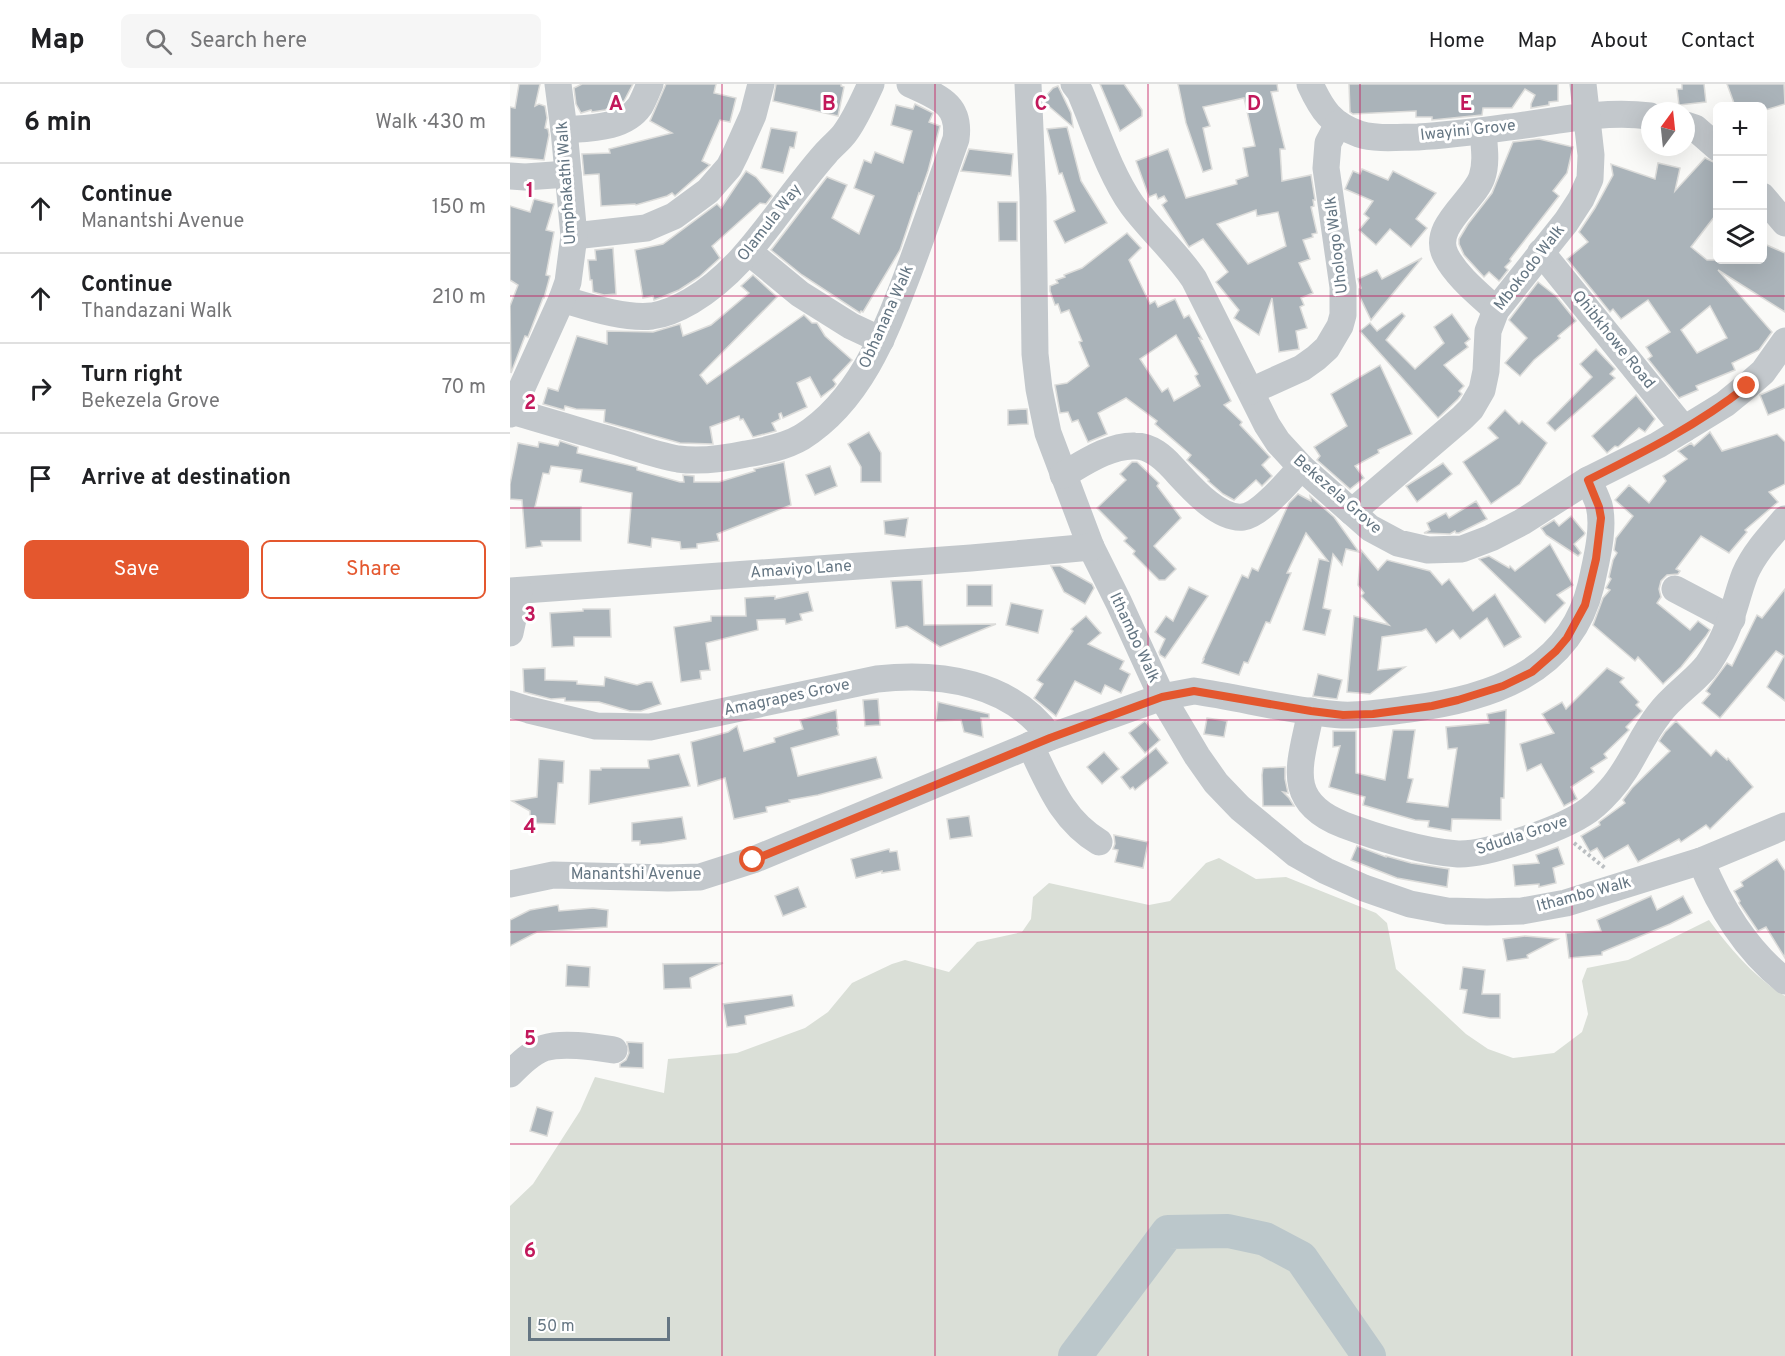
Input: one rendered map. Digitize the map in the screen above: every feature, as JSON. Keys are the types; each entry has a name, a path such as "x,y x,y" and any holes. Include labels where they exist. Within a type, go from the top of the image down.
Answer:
{"street":[{"name":"Umphakathi Walk","path":"511,413 516,383 562,299 568,282 574,236 558,84"},
{"path":"564,130 609,125 623,120 640,106 650,84"},
{"path":"574,236 646,228 674,216 708,191 729,167 736,153 753,115 761,84"},
{"name":"Olamula Way","path":"562,299 626,315 652,316 679,308 700,295 720,280 749,252 808,174 844,134 856,116 871,84"},
{"name":"Obhanana Walk","path":"511,413 666,457 705,460 744,455 789,443 801,438 814,428 842,402 852,389 880,340 914,258 956,139 956,117 952,110 944,101 910,84"},
{"name":"Ithambo Walk","path":"1028,84 1033,197 1035,354 1048,433 1091,548 1162,697 1197,756 1216,783 1240,808 1296,854 1326,871 1364,888 1410,904 1447,911 1522,911 1566,903 1701,861 1785,826"},
{"name":"Bekezela Grove","path":"1074,84 1080,92 1126,195 1142,218 1183,262 1194,279 1267,425 1278,442 1301,467 1370,528 1398,543 1428,550 1462,549 1491,538 1522,522 1588,480 1658,445 1725,404 1763,372 1785,341"},
{"name":"Iwayini Grove","path":"1310,84 1319,105 1338,124 1360,135 1380,137 1432,136 1587,116 1628,113 1641,115"},
{"name":"Mbokodo Walk","path":"1352,512 1462,418 1471,409 1482,390 1485,380 1488,331 1496,310 1566,222 1581,199 1590,179 1591,155 1583,84"},
{"name":"Uhologo Walk","path":"1251,391 1302,368 1316,358 1327,348 1340,326 1343,315 1343,287 1326,168 1328,143 1338,124"},
{"path":"1695,128 1713,144"},
{"path":"1483,131 1485,160 1482,178 1476,190 1449,224 1443,240 1443,249 1460,275 1496,310"},
{"path":"510,176 568,174"},
{"path":"1767,202 1785,223"},
{"path":"749,252 800,294 851,326 880,340"},
{"name":"Qhibkhowe Road","path":"1541,252 1684,429"},
{"path":"1063,475 1113,450 1142,447 1160,456 1211,505 1228,515 1239,518 1254,512 1283,487 1301,467"},
{"name":"Manantshi Avenue","path":"510,884 554,875 668,878 700,877 718,872 753,860 1040,741 1162,697 1194,691 1343,715 1373,714 1432,706 1503,686 1532,672 1544,663 1567,638 1580,617 1588,595 1596,559 1601,518 1588,480"},
{"name":"Sdudla Grove","path":"1311,711 1301,761 1301,789 1311,805 1339,823 1400,842 1460,854 1488,850 1555,828 1584,814 1610,790 1628,767 1661,711 1705,668 1732,620 1748,567 1785,519"},
{"name":"Amaviyo Lane","path":"514,591 1091,548"},
{"path":"1675,589 1732,620"},
{"path":"510,633 514,591"},
{"name":"Amagrapes Grove","path":"510,704 596,726 650,727 877,680 915,676 972,685 1002,697 1040,723 1040,741 1062,808 1080,828 1100,842"},
{"path":"1701,861 1714,892 1739,933 1763,963 1785,981"},
{"path":"510,1074 522,1062 544,1048 572,1046 614,1050"}],"path":[{"path":"1555,828 1626,884"}],"shaded area":[{"path":"1219,858 1256,879 1286,877 1376,913 1387,923 1396,969 1466,1034 1488,1049 1513,1058 1554,1053 1582,1032 1588,1014 1582,981 1587,968 1628,960 1709,920 1743,962 1785,996 1785,1356 510,1356 510,1206 533,1184 580,1111 595,1077 664,1093 668,1059 737,1053 805,1028 828,1012 852,983 892,964 905,960 949,972 977,942 1022,932 1031,919 1033,897 1049,883 1149,905 1170,901 1206,863"}],"building":[{"path":"519,84 540,84 535,106 539,104 545,106 547,118 545,128 548,129 549,135 544,160 510,157 510,107 515,108"},
{"path":"582,84 633,84 624,101 605,110 581,113 576,104 574,88"},
{"path":"666,84 716,84 714,93 736,98 730,122 720,120 702,161 710,165 675,196 672,193 636,205 601,206 599,174 584,175 582,154 610,153 609,149 672,133 650,121"},
{"path":"776,84 841,84 844,87 838,116 773,101"},
{"path":"1100,84 1124,84 1142,110 1142,116 1120,131"},
{"path":"1178,84 1277,84 1278,91 1271,92 1285,149 1280,149 1282,181 1311,175 1315,200 1313,200 1314,206 1311,207 1317,233 1303,240 1310,259 1299,263 1313,293 1301,298 1304,305 1300,307 1307,328 1296,331 1299,349 1279,352 1272,298 1259,335 1234,318 1239,310 1216,282 1228,272 1203,239 1189,247 1162,205 1167,201 1164,196 1158,199 1156,194 1149,197 1136,161 1168,149 1186,198 1237,184 1236,180 1248,176 1243,148 1255,146 1244,98 1203,107 1210,126 1203,128 1212,169 1203,172 1186,123","holes":["1256,210 1257,216 1278,212 1286,246 1248,264 1217,224"]},
{"path":"1349,84 1558,84 1558,101 1531,108 1535,95 1525,89 1512,108 1483,108 1482,115 1432,120 1432,117 1416,117 1416,111 1353,114 1350,112"},
{"path":"1682,84 1704,84 1706,102 1679,102 1677,89 1682,89"},
{"path":"1727,84 1784,84 1785,104 1767,109 1767,102 1734,102"},
{"path":"1058,86 1071,113 1073,127 1045,103 1046,96"},
{"path":"915,104 933,113 929,122 940,126 928,171 900,250 863,312 860,313 802,275 771,250 827,177 847,185 832,218 859,234 874,196 854,188 864,160 871,163 875,152 903,163 912,131 891,125 896,105 913,109"},
{"path":"1067,127 1081,181 1107,223 1065,243 1054,221 1075,211 1062,173 1059,174 1047,129"},
{"path":"771,128 797,132 794,148 790,147 783,173 761,168"},
{"path":"1539,139 1573,147 1567,173 1553,191 1559,196 1510,259 1511,261 1505,267 1508,270 1501,279 1499,281 1489,272 1484,277 1464,255 1459,239 1492,193 1513,142"},
{"path":"969,149 1013,154 1011,176 961,171"},
{"path":"1705,158 1713,162 1713,218 1691,247 1707,260 1713,260 1713,264 1767,264 1767,245 1785,253 1785,312 1718,270 1772,332 1759,350 1732,363 1735,370 1696,386 1698,390 1679,398 1648,359 1652,356 1646,347 1670,332 1648,300 1621,319 1613,309 1610,312 1567,259 1588,242 1579,232 1613,175 1611,164 1655,179 1658,163 1680,168 1675,191","holes":["1710,306 1727,338 1697,353 1681,330"]},
{"path":"1362,169 1388,180 1393,171 1436,193 1416,219 1427,228 1411,247 1390,229 1376,245 1359,230 1369,218 1364,214 1373,201 1345,189 1353,171 1360,174"},
{"path":"746,171 756,177 772,196 766,204 760,203 712,246 720,258 699,277 679,290 654,300 653,296 643,298 635,250 663,244 717,204 721,208"},
{"path":"534,199 554,204 546,230 554,232 546,275 550,276 544,298 528,337 525,336 511,373 510,306 518,285 510,280 510,206 530,212"},
{"path":"998,202 1017,202 1017,241 999,241"},
{"path":"1127,233 1141,248 1129,260 1150,304 1155,301 1158,307 1175,299 1184,318 1189,315 1231,401 1224,405 1242,422 1240,425 1270,457 1262,465 1272,476 1262,486 1256,480 1234,500 1223,494 1187,460 1191,455 1155,424 1157,421 1126,398 1098,413 1107,434 1088,442 1078,420 1072,422 1068,412 1060,413 1055,385 1067,383 1089,366 1079,342 1082,341 1069,310 1061,313 1058,304 1055,305 1050,286 1058,283 1056,280 1065,277 1064,275 1082,268","holes":["1176,335 1198,374 1195,376 1200,386 1174,401 1168,388 1162,392 1140,359"]},
{"path":"613,248 616,294 604,295 593,292 588,260 596,260 595,250"},
{"path":"1422,258 1371,320 1359,295 1361,288 1358,279 1377,270 1382,279"},
{"path":"753,275 777,297 700,375 707,384 804,315 812,323 817,323 825,336 852,360 833,380 836,384 834,387 821,397 810,377 797,383 807,407 783,418 781,413 779,414 780,419 772,423 776,431 753,437 739,416 710,427 713,444 680,443 604,422 605,410 576,409 565,406 564,410 543,404 548,388 558,391 577,336 607,344 607,331 653,332 680,324 683,336 711,325 749,293 741,286"},
{"path":"1538,282 1556,296 1576,321 1558,336 1560,338 1534,360 1520,376 1505,363 1527,338 1509,320"},
{"path":"1402,313 1405,316 1386,340 1415,369 1444,343 1434,327 1452,314 1470,339 1465,343 1468,347 1444,365 1464,386 1459,391 1462,394 1458,399 1438,418 1360,331 1370,323 1377,331"},
{"path":"1596,349 1615,369 1610,374 1615,378 1555,431 1547,423 1592,377 1580,364"},
{"path":"1380,365 1412,434 1378,450 1379,453 1355,466 1364,478 1350,489 1317,460 1320,456 1314,447 1347,426 1331,394"},
{"path":"1785,384 1785,408 1768,415 1760,395"},
{"path":"1636,395 1655,419 1645,432 1639,428 1618,447 1615,446 1607,453 1592,436"},
{"path":"1027,409 1028,424 1008,425 1008,410"},
{"path":"1505,410 1519,424 1522,421 1547,443 1520,484 1491,504 1463,462 1498,438 1488,428"},
{"path":"869,432 881,453 881,482 861,482 861,467 848,444"},
{"path":"1710,432 1722,451 1777,434 1785,442 1785,484 1769,492 1778,502 1745,530 1747,532 1729,553 1701,536 1676,569 1680,571 1678,574 1667,575 1661,581 1659,589 1661,597 1657,603 1690,630 1698,621 1710,630 1681,667 1663,684 1638,657 1635,661 1593,625 1603,598 1610,590 1606,588 1611,579 1609,577 1617,553 1614,550 1616,538 1633,516 1615,500 1629,485 1649,503 1666,481 1663,476 1687,459 1678,451 1691,443 1694,446"},
{"path":"560,441 578,447 577,453 637,467 637,470 680,482 684,482 683,475 694,476 694,482 719,482 755,471 754,469 784,462 791,505 717,534 719,541 697,544 697,548 681,549 680,542 652,538 651,547 628,543 632,493 580,482 582,470 551,466 549,474 543,473 535,507 581,507 581,541 541,541 542,546 526,548 522,500 510,499 510,484 518,443 538,447 539,442 558,446"},
{"path":"1132,462 1137,462 1159,483 1157,486 1181,518 1154,546 1176,569 1165,580 1159,580 1133,554 1135,551 1124,541 1127,538 1097,508 1126,480 1120,474"},
{"path":"1443,463 1452,474 1417,502 1406,486"},
{"path":"830,466 837,486 815,495 806,475"},
{"path":"1298,494 1311,501 1310,496 1334,517 1359,552 1346,549 1342,565 1333,554 1323,608 1331,610 1325,635 1303,630 1319,559 1328,561 1306,533 1287,573 1291,573 1270,623 1266,622 1248,663 1244,662 1239,675 1202,663 1242,575 1248,578 1252,568 1258,571 1289,503"},
{"path":"1476,501 1487,519 1459,533 1455,531 1450,534 1424,533 1430,530 1427,523 1446,513 1449,518"},
{"path":"1571,516 1585,533 1574,544 1581,553 1578,556 1546,535 1541,528 1554,520 1559,526"},
{"path":"908,518 905,537 885,534 884,521"},
{"path":"1550,544 1573,585 1557,595 1565,603 1545,623 1479,559 1489,556 1509,568 1510,566 1515,571"},
{"path":"1361,550 1378,570 1387,560 1430,571 1442,585 1449,579 1473,611 1495,594 1521,637 1504,647 1487,618 1460,639 1453,630 1436,643 1426,629 1382,637 1378,670 1405,667 1370,694 1347,692 1354,616 1389,625 1361,596 1364,593 1358,585"},
{"path":"1051,566 1060,566 1092,584 1094,588 1085,604 1064,592"},
{"path":"922,580 924,625 996,624 940,647 907,626 896,628 891,581"},
{"path":"967,585 992,585 992,606 967,606"},
{"path":"1189,587 1208,596 1165,658 1159,652 1165,639 1155,632 1166,616 1173,621"},
{"path":"1785,589 1785,701 1767,687 1784,656 1776,651 1720,718 1702,703 1710,694 1706,691 1727,663 1732,666 1757,615 1762,618"},
{"path":"808,592 813,611 800,614 802,620 786,624 785,619 757,620 758,630 706,643 710,670 700,671 701,679 681,682 674,627 711,621 711,616 746,616 745,598 775,596 775,599"},
{"path":"1011,603 1043,610 1038,633 1006,625"},
{"path":"583,609 610,609 611,637 574,637 574,646 552,647 550,613 583,611"},
{"path":"1086,616 1101,633 1088,644 1124,661 1120,669 1130,674 1121,693 1105,685 1101,694 1075,681 1056,716 1034,698 1043,684 1037,680 1073,631 1071,629"},
{"path":"545,668 545,680 577,681 577,684 604,686 605,677 637,685 652,682 661,704 641,711 630,711 599,702 565,701 565,698 551,699 524,692 523,669"},
{"path":"1607,668 1624,678 1620,682 1639,702 1636,705 1642,711 1626,727 1629,730 1604,754 1607,758 1591,768 1594,772 1571,787 1577,799 1564,806 1541,764 1527,771 1520,744 1554,733 1542,714 1562,702 1566,709"},
{"path":"1318,674 1342,680 1337,699 1313,696"},
{"path":"878,699 880,725 865,726 863,700"},
{"path":"938,702 989,714 989,718 981,718 983,737 964,732 961,720 936,721"},
{"path":"836,710 839,735 791,748 798,776 876,757 882,778 818,795 789,800 790,802 766,807 767,812 734,819 725,778 698,786 691,742 728,732 737,726 744,751 775,742 774,738 803,729 800,720"},
{"path":"1506,710 1504,798 1501,798 1501,820 1452,819 1451,831 1428,827 1429,821 1415,820 1363,805 1365,797 1329,787 1340,746 1333,747 1333,731 1356,731 1356,773 1385,780 1393,730 1415,730 1408,778 1413,779 1407,802 1448,807 1457,748 1448,749 1446,727 1489,723 1487,714"},
{"path":"1207,718 1227,721 1224,737 1204,734"},
{"path":"1145,721 1160,740 1145,753 1129,733"},
{"path":"1676,721 1711,756 1716,750 1727,760 1728,758 1753,787 1710,829 1706,825 1681,842 1679,839 1638,862 1628,845 1604,859 1597,848 1590,852 1581,836 1600,825 1599,822 1625,803 1623,800 1632,788 1670,751 1659,741"},
{"path":"1156,748 1168,763 1135,790 1133,787 1130,789 1121,777"},
{"path":"1104,752 1119,769 1102,784 1087,767"},
{"path":"679,754 690,786 589,804 590,770 649,768 648,760"},
{"path":"539,759 564,761 563,783 558,783 555,824 530,823 530,811 512,801 537,797"},
{"path":"1285,767 1288,793 1283,792 1294,806 1263,806 1263,768"},
{"path":"969,816 972,836 950,839 947,819"},
{"path":"682,817 686,839 640,845 640,841 632,841 632,823"},
{"path":"1114,835 1148,842 1143,868 1115,862 1118,850 1113,849"},
{"path":"1357,846 1386,857 1449,869 1447,887 1397,878 1351,860"},
{"path":"1558,847 1564,864 1553,868 1556,883 1539,887 1539,884 1515,886 1513,865 1539,863 1536,855"},
{"path":"889,849 890,852 897,851 900,870 882,873 882,871 856,878 851,859"},
{"path":"1777,859 1785,871 1785,958 1766,927 1758,931 1739,903 1734,891 1743,886 1741,882"},
{"path":"798,887 806,907 783,916 775,896"},
{"path":"1651,896 1657,910 1683,896 1692,913 1602,952 1602,955 1569,958 1566,933 1601,931 1597,920"},
{"path":"558,905 559,911 593,908 608,910 607,927 537,932 510,946 510,920 530,910"},
{"path":"1525,936 1558,939 1527,955 1528,958 1507,961 1503,939"},
{"path":"723,963 690,978 691,988 664,989 663,964"},
{"path":"567,965 590,967 589,987 566,986"},
{"path":"1463,967 1485,970 1482,994 1500,994 1500,1018 1463,1013 1467,990 1460,989"},
{"path":"792,995 794,1006 745,1016 746,1024 727,1027 723,1004"},
{"path":"627,1042 643,1043 643,1068 620,1067 629,1053"},
{"path":"537,1107 553,1112 547,1136 530,1131"}],"waterway":[{"path":"1075,1356 1168,1232 1228,1231 1265,1239 1301,1258 1369,1356"}],"route":[{"path":"753,860 1050,738 1178,693 1194,691 1343,715 1373,714 1458,700 1503,686 1520,678 1532,672 1556,651 1567,638 1585,605 1596,559 1601,518 1596,496 1588,480 1658,445 1725,404 1747,386"}]}
